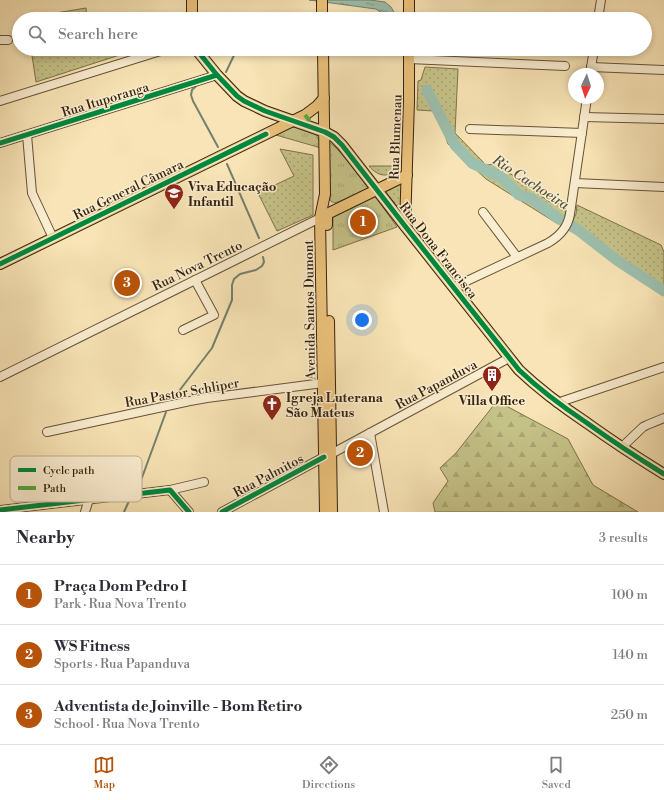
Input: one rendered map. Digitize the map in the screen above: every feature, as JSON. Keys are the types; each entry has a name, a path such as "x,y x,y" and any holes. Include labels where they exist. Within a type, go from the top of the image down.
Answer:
{"main road":[{"path":"192,0 192,12"},
{"path":"409,0 409,12"},
{"name":"Rua Dona Francisca","path":"202,56 237,96 244,101 270,113 325,132 334,137 342,145 509,358 527,377 558,403 622,448 664,474"},
{"name":"Avenida Santos Dumont","path":"323,56 325,194 327,214 328,455 325,512"},
{"name":"Rua Blumenau","path":"405,226 409,56"},
{"name":"Rua General Câmara","path":"0,264 292,121 310,111 324,98"},
{"path":"266,134 272,123 270,113"},
{"name":"Rua Nova Trento","path":"327,214 407,175"},
{"path":"325,194 328,204 327,214"},
{"name":"Avenida Santos Dumont","path":"327,214 323,383 332,512"}],"street":[{"path":"599,12 601,0"},
{"path":"0,101 145,56"},
{"path":"435,56 565,66"},
{"path":"591,68 593,56"},
{"path":"604,70 664,70"},
{"name":"Rua Ituporanga","path":"0,143 218,75"},
{"path":"454,287 554,240 562,232 567,224 575,183 586,104"},
{"path":"584,117 664,119"},
{"path":"470,129 582,133"},
{"path":"27,135 32,193 53,238"},
{"path":"575,183 664,187"},
{"path":"483,212 517,257"},
{"name":"Rua Nova Trento","path":"0,377 327,214"},
{"path":"183,330 214,315 195,280"},
{"name":"Rua Papanduva","path":"328,455 509,358"},
{"path":"558,403 664,367"},
{"name":"Rua Pastor Schliper","path":"47,432 201,399 323,383"},
{"path":"622,448 647,424 664,418"},
{"path":"370,433 384,512"},
{"name":"Rua Palmitos","path":"222,512 328,455"},
{"path":"142,493 170,490 204,482"},
{"path":"170,490 189,512"},
{"path":"0,510 35,509 73,502"},
{"path":"85,512 88,502"}],"green space":[{"path":"86,8 86,12 62,12"},
{"path":"32,56 117,56 36,82"},
{"path":"425,67 458,69 455,133 486,165 497,164 551,203 566,204 566,213 558,224 486,179 448,144 440,121 434,111 417,110 418,81 421,80"},
{"path":"288,127 303,128 310,131 318,138 321,148 276,135"},
{"path":"329,142 346,158 369,189 338,202 332,202 330,200"},
{"path":"280,149 313,155 313,215 277,231 258,193 294,176"},
{"path":"369,166 398,166 388,175 384,175 376,172"},
{"path":"402,183 401,212 385,191"},
{"path":"375,196 397,227 333,250 333,217"},
{"path":"577,205 661,245 664,252 664,287 646,279 629,263 624,262 619,257 614,258 606,255 600,246 590,238 590,235 576,228 572,222 576,214"},
{"path":"497,401 568,439 593,485 638,512 435,512 433,503 448,481 440,468 456,453"}],"water":[{"path":"309,0 370,0 385,2 394,12 380,12 376,9"}],"waterway":[{"path":"226,72 234,56"},
{"path":"197,85 192,90 191,95 193,101 218,147"},
{"name":"Rio Cachoeira","path":"427,90 455,145 472,163 502,178 519,195 530,198 578,230 618,261 664,291"},
{"path":"227,164 259,238"},
{"path":"176,395 212,348 232,300 232,285 234,279 240,274 256,270 262,266 264,262 263,257"},
{"path":"142,478 166,412"},
{"path":"124,512 129,502"}],"marked path":[{"path":"305,115 309,120 308,126"}],"cycle path":[{"path":"202,56 217,75 237,96 244,101 265,111 325,132 334,137 342,145 519,370 569,411 615,443 664,474"},
{"path":"0,143 217,75"},
{"path":"0,264 266,134"},
{"path":"222,512 324,457"},
{"path":"142,493 170,490 189,512"},
{"path":"0,510 68,502"}],"place":[{"name":"Viva Educação Infantil","path":"174,210"},
{"name":"Praça Dom Pedro I","path":"363,222"},
{"name":"Adventista de Joinville - Bom Retiro","path":"127,283"},
{"name":"Villa Office","path":"492,392"},
{"name":"Igreja Luterana São Mateus","path":"272,421"},
{"name":"WS Fitness","path":"360,453"}]}
